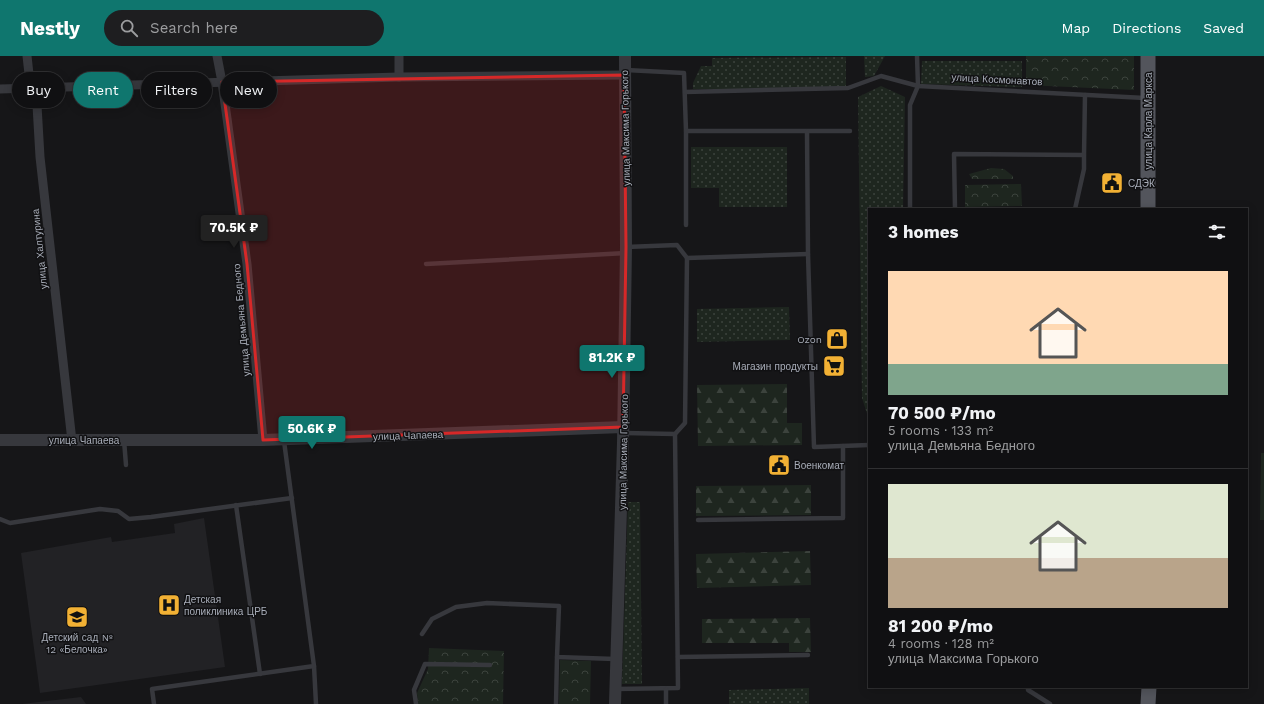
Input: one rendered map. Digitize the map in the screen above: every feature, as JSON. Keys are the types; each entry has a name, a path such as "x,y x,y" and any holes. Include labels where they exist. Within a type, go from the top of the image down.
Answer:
{"main road":[{"name":"улица Карла Маркса","path":"1148,56 1148,208"},
{"path":"1148,688 1148,704"}],"street":[{"name":"улица Халтурина","path":"27,56 29,72"},
{"name":"улица Демьяна Бедного","path":"217,56 220,72"},
{"path":"398,56 399,76"},
{"name":"улица Максима Горького","path":"615,704 623,430 626,250 624,56"},
{"path":"277,80 399,76 624,73"},
{"path":"65,87 220,82"},
{"path":"0,89 12,89"},
{"name":"улица Халтурина","path":"37,108 40,157 72,441"},
{"name":"улица Демьяна Бедного","path":"226,108 247,264 263,440"},
{"name":"улица Чапаева","path":"0,440 263,440 623,430"}],"lane":[{"path":"910,208 910,105 918,86 917,56"},
{"path":"624,73 684,73 686,132 686,225"},
{"name":"улица Космонавтов","path":"685,92 848,88 881,76 918,86 1147,98"},
{"path":"1075,208 1084,169 1084,95"},
{"path":"686,132 850,131"},
{"path":"807,132 808,254 814,447 868,445"},
{"path":"955,208 954,154 1084,155"},
{"path":"426,264 677,246 687,258 685,423 675,434 678,688 616,689"},
{"path":"687,258 808,254"},
{"path":"623,430 675,434"},
{"path":"284,439 314,666 316,704"},
{"path":"124,440 126,465"},
{"path":"698,520 842,518 843,446"},
{"path":"0,519 10,523 100,509 118,511 129,518 151,517 292,498"},
{"path":"236,505 260,674"},
{"path":"422,634 432,619 456,607 487,603 559,606 556,704"},
{"path":"678,656 808,655"},
{"path":"557,657 617,659"},
{"path":"416,704 414,690 425,664 490,665"},
{"path":"154,704 152,689 314,666"},
{"path":"1028,688 1028,690 1050,704"},
{"path":"666,689 666,704"}],"highlighted area":[{"path":"624,75 626,247 623,427 263,440 247,264 222,82"}],"shaded area":[{"path":"204,518 225,667 40,693 21,553 111,537 112,542 175,533 174,524"},
{"path":"81,697 86,704 22,704"}],"green space":[{"path":"864,56 885,56 874,76 865,77"},
{"path":"1026,56 1134,56 1134,90 1026,85"},
{"path":"846,57 846,89 693,89 693,83 701,66 712,66 712,58"},
{"path":"922,61 1022,61 1022,87 921,84"},
{"path":"881,86 905,97 903,208 868,208 868,417 862,398 858,97"},
{"path":"691,147 787,147 787,207 719,207 719,188 691,188"},
{"path":"991,168 1004,169 1013,176 1013,179 972,179 969,174"},
{"path":"1021,184 1022,206 965,207 965,185"},
{"path":"789,307 790,340 697,342 697,309"},
{"path":"787,384 787,423 802,423 802,445 698,446 697,385"},
{"path":"1261,453 1264,453 1264,520 1260,520"},
{"path":"811,485 811,515 696,516 696,486"},
{"path":"628,502 640,502 642,684 622,684"},
{"path":"810,551 811,585 697,588 696,554"},
{"path":"810,618 811,652 789,652 789,643 702,643 702,619"},
{"path":"429,648 504,651 503,704 418,704 417,693 428,669"},
{"path":"560,660 591,661 590,704 559,704"},
{"path":"809,688 809,704 729,704 729,690"}],"place":[{"name":"СДЭК","path":"1112,183"},
{"name":"Ozon","path":"837,339"},
{"name":"Магазин продукты","path":"834,366"},
{"name":"Военкомат","path":"779,465"},
{"name":"Детская поликлиника ЦРБ","path":"169,605"},
{"name":"Детский сад № 12 «Белочка»","path":"77,617"}]}
